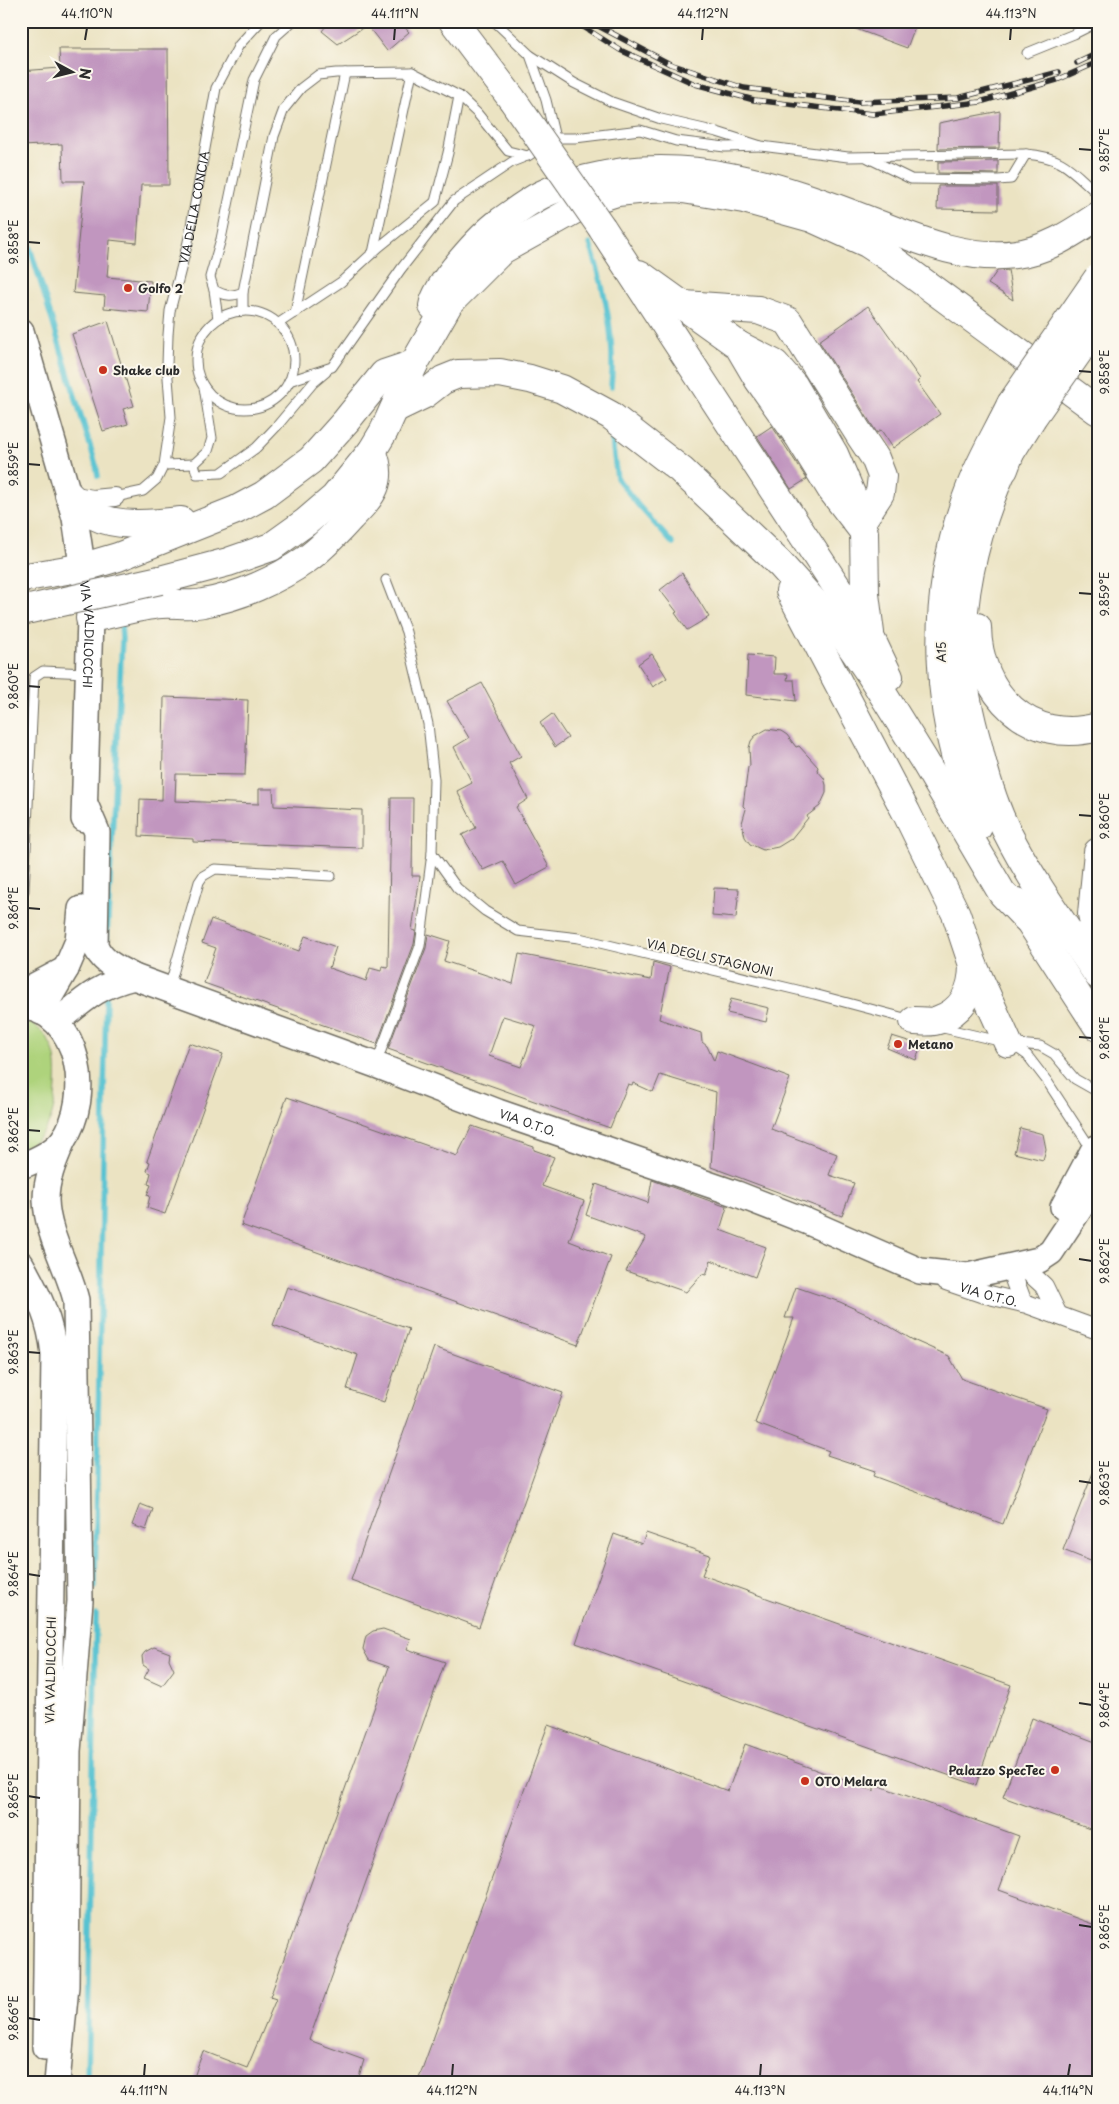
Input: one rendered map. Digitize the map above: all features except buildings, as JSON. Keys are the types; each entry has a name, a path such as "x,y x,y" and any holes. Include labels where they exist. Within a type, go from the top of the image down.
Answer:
{"highway":[{"path":"453,21 512,99 602,228 871,639 925,762"},
{"path":"428,338 434,298 486,232 540,195 574,183 602,176 658,169 716,174 749,180 838,209 929,243 962,252 990,255 1016,254 1048,247 1098,216"},
{"path":"21,611 160,580 228,562 271,547 306,522 334,498 372,451 396,408 414,364 449,303 502,250 592,200 617,192 677,188 705,192 785,209 835,227 867,243 919,278 1098,412"},
{"path":"835,227 851,227 861,230 927,265 1098,389"},
{"path":"626,264 738,345 775,364 794,386 834,454 864,534 866,594 871,639"},
{"name":"A15","path":"1098,278 1022,411 971,485 950,549 942,608 941,665 945,707 953,753 967,799 986,848 1026,918 1098,1028"},
{"path":"683,305 758,310 788,321 861,438 876,458 882,476 880,493 864,534"},
{"name":"A15","path":"1098,324 1022,411 1010,453 987,504 972,563 964,606 962,634 963,670 972,726 987,782 1007,832 1033,878 1098,976"},
{"path":"714,327 732,359 824,499 864,534"},
{"path":"738,345 758,379 800,437 832,489 864,534"},
{"path":"21,578 84,567 118,557 236,510 264,496 295,473 326,444 384,374 414,364"},
{"path":"396,408 425,394 443,380 458,374 500,372 546,383 562,389 610,415 681,470 780,564 842,633 871,675 925,762 1002,893 1026,918"},
{"path":"90,618 159,604 202,604 238,593 278,577 308,558 325,544 366,502 378,481 378,465 372,451"},
{"path":"1010,453 991,511 980,568 977,629 979,655 987,676 998,695 1023,719 1046,728 1067,732 1098,727"},
{"path":"81,497 81,507 94,516 130,524 158,524 215,518"},
{"path":"747,531 791,591 906,812 956,914 973,965 1008,1043"},
{"path":"1097,861 1092,914 1098,943"},
{"path":"914,1021 937,1021 956,1010 968,996 973,979 973,965"}],"street":[{"name":"VIA VALDILOCCHI","path":"21,331 81,497 84,567 90,618 85,804 97,832 95,945"},
{"path":"81,497 115,497"},
{"path":"40,1013 66,969 78,940 82,910 85,804"},
{"name":"VIA O.T.O.","path":"95,945 99,955 105,961 134,977 169,988 498,1112 754,1201 806,1221 920,1271 981,1293 1023,1303 1098,1330"},
{"path":"21,993 66,969"},
{"path":"40,1013 113,982 134,977"},
{"name":"VIA VALDILOCCHI","path":"40,1013 70,1042 78,1066 80,1091 74,1116 52,1167 46,1200 51,1228 73,1286 76,1300 80,1511 80,1601 68,1751 66,1986 57,2083"},
{"path":"21,1166 45,1156 63,1140"},
{"path":"1023,1303 1014,1279 1019,1263 1025,1253 1048,1233 1096,1151"},
{"path":"1044,1286 1051,1252 1098,1181"},
{"name":"VIA O.T.O.","path":"920,1271 968,1276 1039,1260 1051,1252"},
{"path":"1019,1263 1044,1286 1058,1315"},
{"name":"VIA VALDILOCCHI","path":"21,1264 41,1300 48,1318 54,1355 45,2057 41,2083"}],"lane":[{"name":"VIA DELLA CONCIA","path":"115,497 143,491 157,479 164,465 171,416 168,365 170,310 188,242 216,88 239,44 261,21"},
{"path":"218,319 210,277 221,238 254,80 276,36 293,21"},
{"path":"494,21 530,55 574,83 612,102 661,119 717,132 761,146 808,153 866,158 903,155 1026,154 1046,156 1063,163 1098,194"},
{"path":"1027,53 1098,22"},
{"path":"530,55 546,100 555,138"},
{"path":"244,311 243,292 274,136 284,109 301,88 318,75 412,72 459,96 477,113 508,151 528,156"},
{"path":"373,253 412,72"},
{"path":"295,313 346,73"},
{"path":"279,323 341,282 435,202 448,154 459,96"},
{"path":"194,464 197,474 221,473 256,448 313,383 332,367 401,269 454,201 512,162 528,156 555,138 575,138 640,130 676,141 725,147 761,146"},
{"path":"866,158 911,179 1011,180 1026,154"},
{"path":"214,290 224,296 234,296 243,292"},
{"path":"244,311 266,315 279,323 289,337 294,353 294,370 289,381 276,398 262,407 245,409 228,406 214,399 204,387 197,372 196,357 200,341 208,328 218,319 235,312 244,311"},
{"path":"289,381 332,367"},
{"path":"164,465 194,464 208,451 212,438 204,387"},
{"path":"376,1065 420,946 432,853 434,780 428,724 406,632 386,580"},
{"path":"21,895 24,890 34,677 43,671 89,673"},
{"name":"VIA DEGLI STAGNONI","path":"432,853 457,888 485,911 518,931 579,938 1008,1043"},
{"path":"169,988 199,882 203,876 215,869 331,876"},
{"path":"1008,1043 1040,1046 1054,1054 1075,1079 1098,1092"},
{"path":"1008,1043 1027,1055 1096,1151"}],"green space":[{"path":"21,1018 46,1036 56,1062 56,1073 54,1106 49,1123 38,1138 21,1149"}],"waterway":[{"path":"21,218 98,476"},
{"path":"590,244 605,296 611,333 611,387"},
{"path":"612,441 617,478 673,544"},
{"path":"107,938 122,639 121,622"},
{"path":"95,1587 106,994"},
{"path":"87,2083 96,1615"}],"railway":[{"path":"574,21 620,50 695,84 754,100 873,114 980,102 1057,80 1098,62"},
{"path":"589,21 670,64 744,88 859,102 958,98 1059,72"},
{"path":"1077,63 1098,53"}],"place":[{"name":"Golfo 2","path":"128,288"},
{"name":"Shake club","path":"103,370"},
{"name":"Metano","path":"898,1044"},
{"name":"Palazzo SpecTec","path":"1055,1770"},
{"name":"OTO Melara","path":"805,1781"}]}
